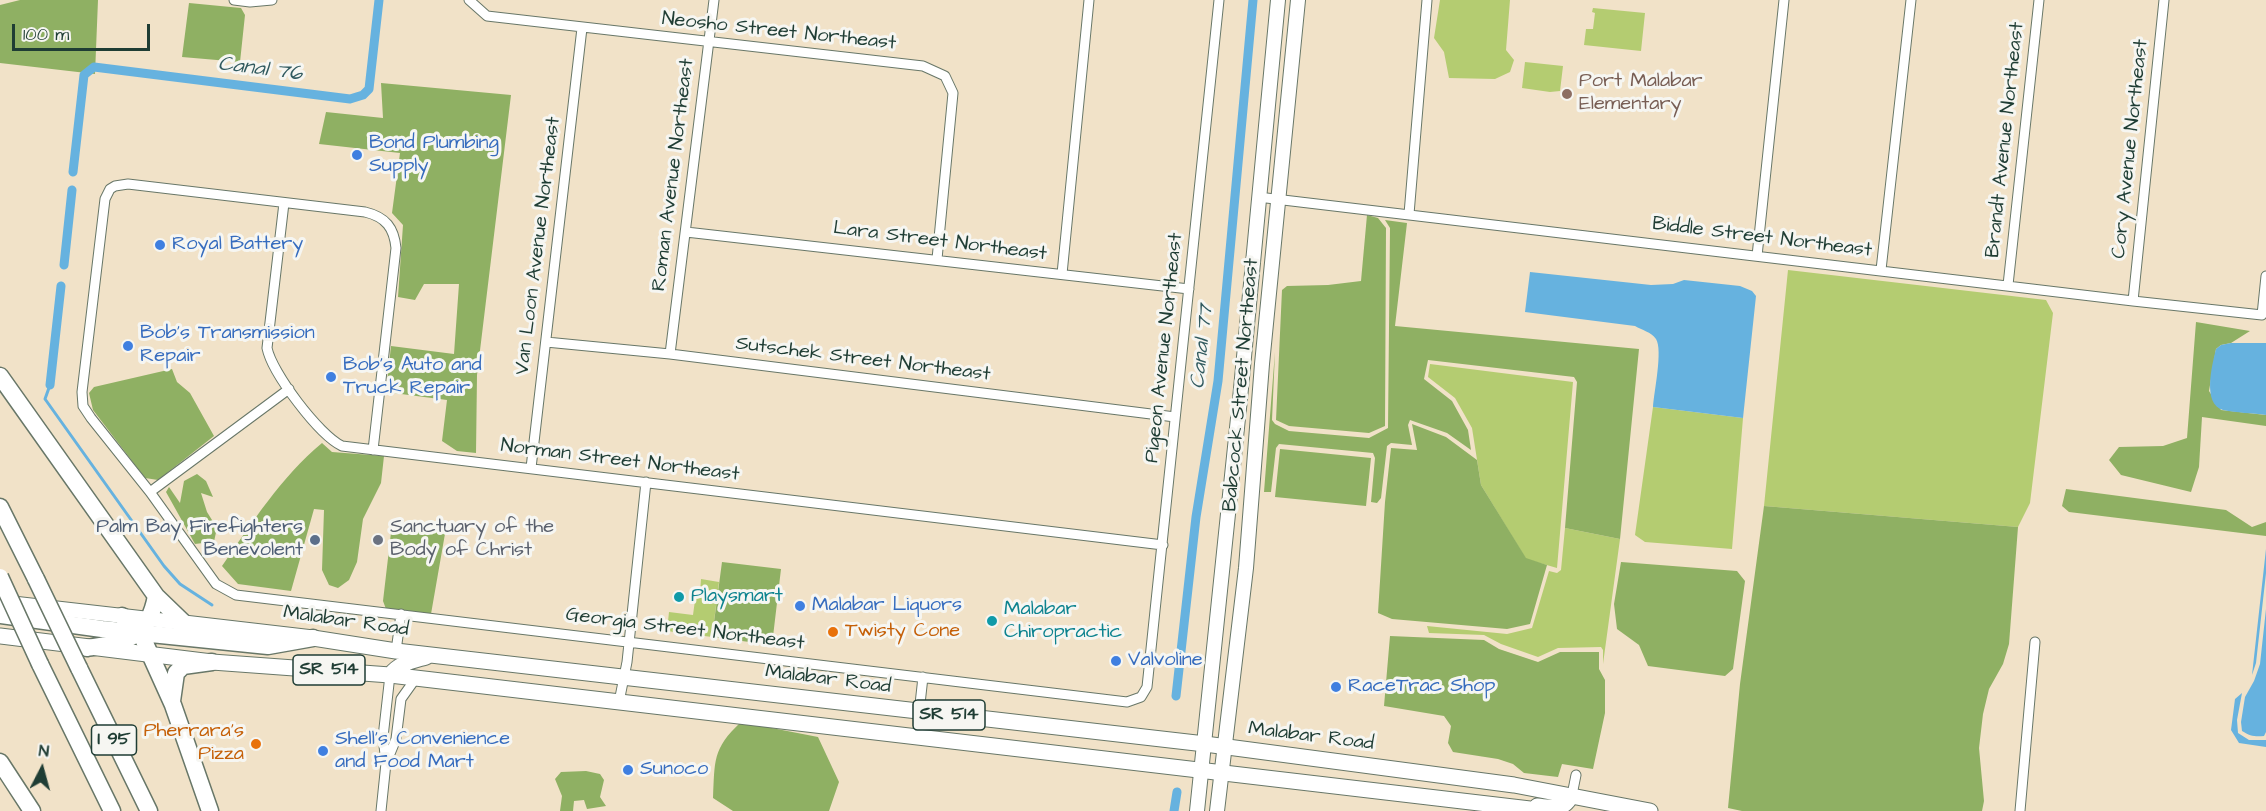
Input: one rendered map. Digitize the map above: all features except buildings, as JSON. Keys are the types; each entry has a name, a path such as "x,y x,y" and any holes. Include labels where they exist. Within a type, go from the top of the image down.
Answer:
{"highway":[{"path":"0,376 156,596 184,623"},
{"name":"I 95","path":"0,507 149,811"},
{"name":"I 95","path":"0,577 112,811"},
{"path":"156,596 145,626 150,656 173,705 210,811"},
{"path":"0,615 145,626 268,646 313,638"},
{"path":"122,616 136,626 145,626"},
{"path":"87,648 122,643 145,626"},
{"path":"173,705 172,691 176,673 183,666 212,662"},
{"path":"0,762 32,811"}],"main road":[{"name":"Babcock Street Northeast","path":"1197,811 1240,399 1278,0"},
{"name":"Babcock Street Northeast","path":"1217,811 1246,568 1257,428 1298,0"},
{"path":"1240,399 1250,426 1257,428"},
{"path":"0,602 122,616"},
{"name":"Malabar Road","path":"145,626 184,623 313,638 396,651 1204,744 1457,777 1572,795 1650,811"},
{"name":"SR 514","path":"0,636 150,656 390,675 1547,811"},
{"path":"390,675 405,663 432,655"},
{"path":"877,732 901,725 919,713"},
{"path":"1494,805 1506,802 1561,808 1566,806 1572,795"}],"street":[{"path":"234,0 250,2 272,0"},
{"name":"Roman Avenue Northeast","path":"670,354 714,0"},
{"path":"1062,274 1089,0"},
{"name":"Pigeon Avenue Northeast","path":"1141,698 1147,687 1163,545 1219,0"},
{"path":"1408,214 1427,0"},
{"path":"1757,256 1784,0"},
{"path":"1881,270 1911,0"},
{"name":"Brandt Avenue Northeast","path":"2008,285 2039,0"},
{"name":"Cory Avenue Northeast","path":"2133,301 2164,0"},
{"name":"Neosho Street Northeast","path":"469,1 487,16 923,66 945,76 953,93 937,259"},
{"name":"Van Loon Avenue Northeast","path":"531,468 582,28"},
{"path":"289,389 150,492 83,405 82,382 105,199 110,189 128,184 365,212 382,219 390,226 396,248 373,450"},
{"name":"Biddle Street Northeast","path":"1258,197 2262,315 2266,276"},
{"name":"Norman Street Northeast","path":"284,203 267,348 269,358 289,389 331,441 342,446 1163,545"},
{"name":"Lara Street Northeast","path":"686,231 1189,290"},
{"name":"Sutschek Street Northeast","path":"546,342 670,354 1175,417"},
{"path":"619,702 629,641 646,482"},
{"name":"Georgia Street Northeast","path":"150,492 216,584 236,595 1127,702 1141,698"},
{"path":"396,651 401,614"},
{"path":"2020,811 2035,642"},
{"path":"381,811 386,763 383,737 390,675"},
{"path":"919,713 923,677"},
{"path":"386,763 396,739 401,699 416,678"},
{"path":"1572,795 1576,775"}],"green space":[{"path":"20,0 98,0 95,74 0,63 0,5"},
{"path":"1440,0 1510,0 1506,50 1514,60 1510,72 1495,79 1449,78 1444,52 1434,38"},
{"path":"189,3 241,8 245,15 240,62 182,57"},
{"path":"1593,8 1645,13 1641,51 1584,45 1586,29 1593,29 1595,13 1592,12"},
{"path":"1525,62 1563,66 1560,91 1522,88"},
{"path":"381,83 511,95 477,375 476,453 457,451 442,441 447,400 386,392 391,346 454,354 459,284 424,284 415,300 398,297 403,225 392,213 400,153 319,144 326,112 383,118"},
{"path":"1367,215 1378,218 1386,228 1385,426 1369,433 1289,426 1276,420 1282,290 1287,286 1361,281"},
{"path":"1385,220 1407,223 1395,326 1639,349 1620,539 1565,528 1577,382 1574,377 1428,360 1424,379 1452,401 1468,430 1471,450 1447,433 1410,420 1408,425 1412,445 1391,443 1387,446 1381,498 1377,503 1371,502 1375,458 1373,453 1279,444 1276,448 1271,492 1264,492 1275,352 1272,420 1275,424 1289,431 1369,438 1388,428 1390,228"},
{"path":"1788,270 2046,300 2053,313 2030,503 2018,527 1764,506"},
{"path":"2196,322 2250,331 2216,349 2209,391 2221,410 2266,415 2266,426 2202,417 2199,467 2191,492 2121,475 2109,460 2119,447 2163,446 2187,438"},
{"path":"1430,364 1573,382 1557,568 1526,559 1481,485 1472,428 1455,398 1428,377"},
{"path":"172,369 177,382 190,393 214,436 158,480 145,478 93,410 89,393 94,387"},
{"path":"1653,407 1743,418 1732,549 1645,542 1635,535"},
{"path":"1412,424 1446,437 1477,460 1481,485 1526,558 1547,565 1530,624 1507,629 1392,619 1378,613 1391,448 1417,450"},
{"path":"322,443 332,452 384,456 381,483 363,519 357,562 349,580 338,588 329,585 322,570 324,510 314,509 291,591 238,584 222,566 280,486"},
{"path":"1280,449 1371,458 1366,506 1275,497"},
{"path":"197,474 206,481 213,497 201,493 207,512 217,528 213,546 203,543 195,544 166,492 169,487 180,503 184,481"},
{"path":"2066,489 2226,510 2252,527 2266,522 2266,536 2069,512 2062,506"},
{"path":"1764,506 2018,527 2009,644 2003,664 1989,689 1983,714 1979,748 1984,801 1982,811 1742,811 1728,808 1740,684"},
{"path":"392,524 446,528 431,614 386,609 383,601"},
{"path":"1565,528 1620,539 1603,664 1601,647 1558,648 1538,657 1501,644 1484,635 1429,633 1427,626 1507,634 1532,628 1549,571 1557,573 1561,570"},
{"path":"722,562 781,569 772,645 712,637"},
{"path":"1621,562 1737,571 1745,581 1733,669 1725,676 1648,666 1639,645 1617,629 1614,604"},
{"path":"701,579 719,582 712,637 667,631 669,612 693,615 696,593 700,593"},
{"path":"1390,636 1484,640 1499,649 1538,662 1560,652 1599,652 1599,669 1605,680 1605,713 1593,769 1562,764 1558,777 1524,773 1513,764 1498,759 1453,752 1448,743 1451,726 1444,716 1384,706"},
{"path":"741,722 818,737 839,782 829,811 733,811 713,798 717,756 725,740"},
{"path":"586,771 600,774 604,780 600,797 606,806 587,809 584,800 574,801 573,811 560,811 562,796 555,779 561,772"}],"water":[{"path":"1530,272 1651,285 1673,284 1684,280 1740,286 1752,291 1756,296 1743,418 1653,407 1659,352 1656,339 1635,326 1525,312"},
{"path":"2266,343 2266,415 2223,410 2212,400 2210,383 2216,349 2221,345"},
{"path":"2266,549 2266,573 2256,663 2252,675"},
{"path":"2266,609 2266,732 2264,736 2255,736 2242,731 2241,722 2245,697 2260,664"},
{"path":"2242,693 2237,720 2238,733 2249,740 2266,740 2266,747 2239,743 2231,730 2235,699"}],"waterway":[{"name":"Canal 76","path":"73,172 84,75 94,67 350,99 363,95 369,89 379,0"},
{"name":"Canal 77","path":"1176,696 1196,517 1218,381 1253,0"},
{"name":"Canal 76","path":"64,265 72,190"},
{"name":"Canal 76","path":"50,385 61,286"},
{"path":"50,385 45,399 164,566 180,584 212,605"},
{"name":"Canal 77","path":"1174,811 1177,792"}],"place":[{"name":"Port Malabar Elementary","path":"1567,94"},
{"name":"Bond Plumbing Supply","path":"357,155"},
{"name":"Royal Battery","path":"160,245"},
{"name":"Bob's Transmission Repair","path":"128,346"},
{"name":"Bob's Auto and Truck Repair","path":"331,377"},
{"name":"Palm Bay Firefighters Benevolent","path":"315,540"},
{"name":"Sanctuary of the Body of Christ","path":"378,540"},
{"name":"Playsmart","path":"679,597"},
{"name":"Malabar Liquors","path":"800,606"},
{"name":"Malabar Chiropractic","path":"992,621"},
{"name":"Twisty Cone","path":"833,632"},
{"name":"Valvoline","path":"1116,661"},
{"name":"RaceTrac Shop","path":"1336,687"},
{"name":"Pherrara's Pizza","path":"256,744"},
{"name":"Shell's Convenience and Food Mart","path":"323,751"},
{"name":"Sunoco","path":"628,770"}]}
